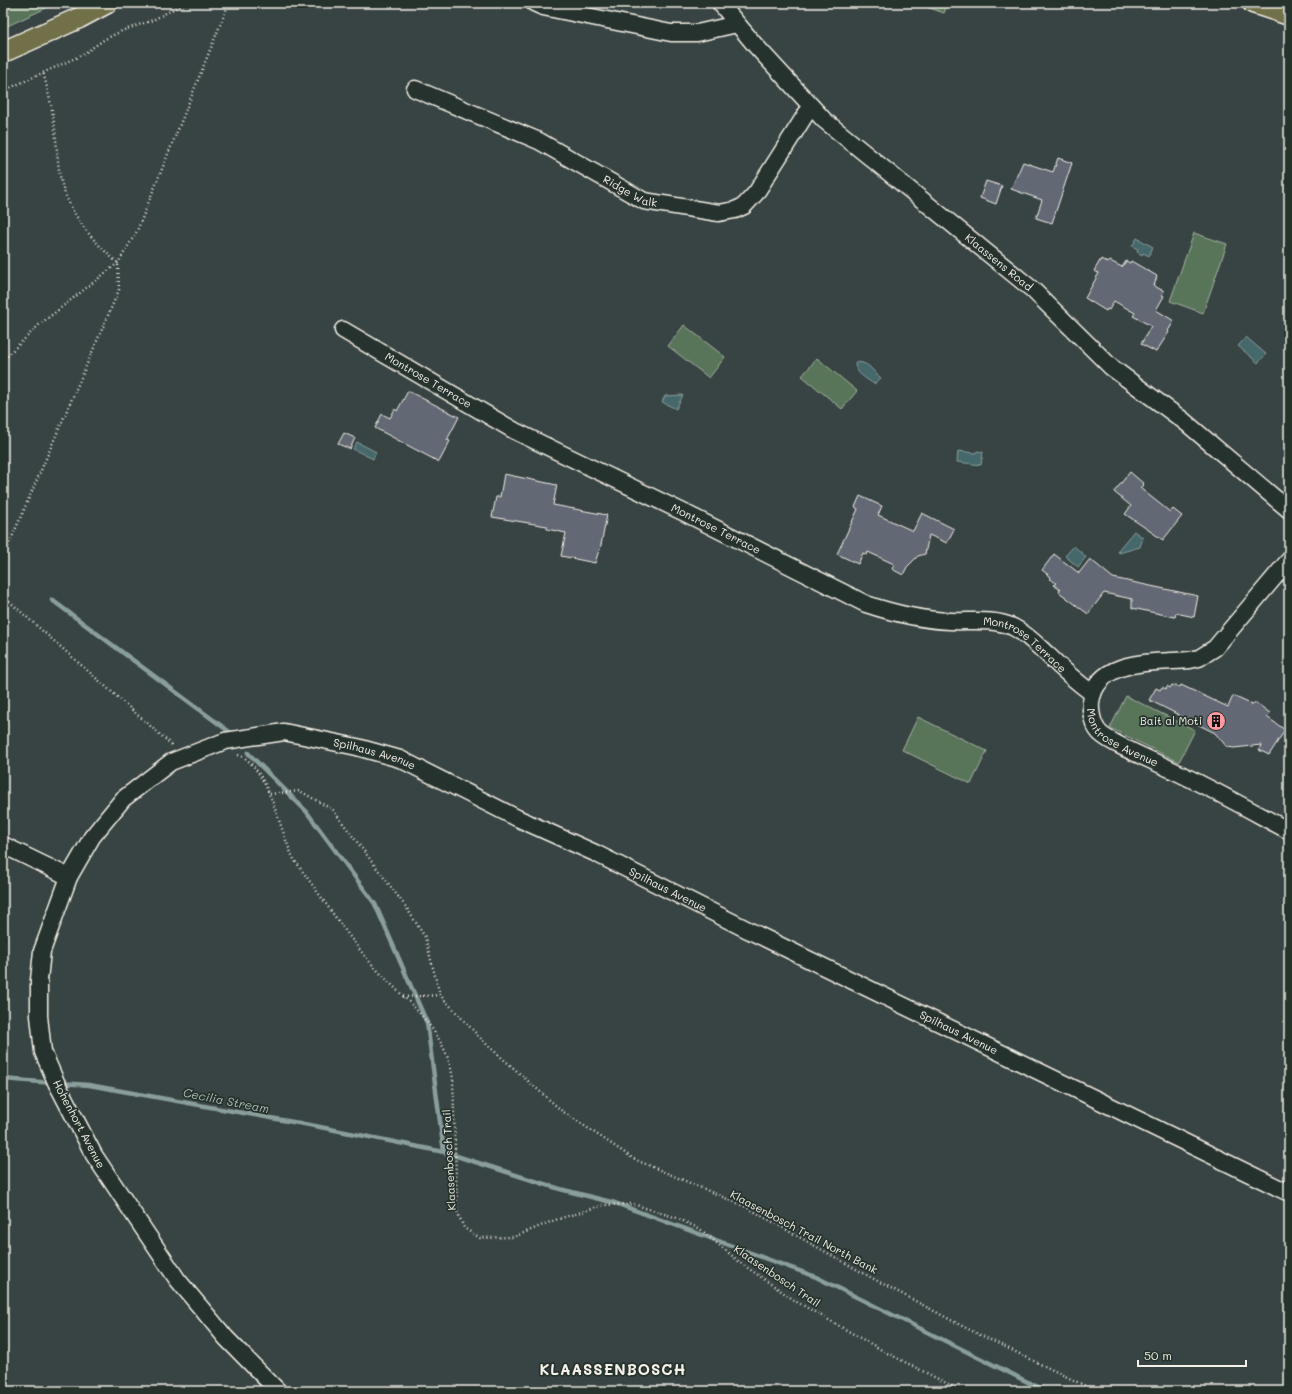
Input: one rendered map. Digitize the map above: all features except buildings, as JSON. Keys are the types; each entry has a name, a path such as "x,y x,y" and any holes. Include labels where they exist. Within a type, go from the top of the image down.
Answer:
{"main road":[{"path":"3,52 79,18 107,3"},
{"path":"1253,3 1289,15"}],"street":[{"path":"534,3 543,7 671,33 697,33 737,24"},
{"name":"Klaassens Road","path":"720,3 737,24 824,120 1033,290 1111,367 1184,421 1289,510"},
{"name":"Ridge Walk","path":"415,89 539,141 644,201 719,213 735,210 744,206 756,193 811,106"},
{"name":"Montrose Terrace","path":"344,330 515,431 687,514 866,604 886,611 921,618 950,621 984,620 1000,623 1014,628 1030,638 1074,680 1093,694"},
{"name":"Montrose Avenue","path":"1289,560 1215,648 1208,654 1190,660 1119,668 1101,680 1093,694 1091,710 1092,718 1097,730 1103,736 1289,831"},
{"name":"Spilhaus Avenue","path":"69,877 92,837 123,799 171,762 225,741 284,732 357,747 400,759 517,818 595,853 748,930 1289,1193"},
{"path":"3,845 69,877"},
{"name":"Hohenhort Avenue","path":"69,877 42,951 38,980 39,1016 43,1052 94,1155 177,1280 226,1338 278,1391"}],"path":[{"path":"3,91 82,55 118,33 153,20 185,3"},
{"path":"3,363 9,354 39,325 118,263 137,231 229,3"},
{"path":"3,558 118,290 118,263 99,247 80,223 65,195 58,167 51,102 43,72"},
{"path":"3,596 184,757"},
{"name":"Klaasenbosch Trail","path":"232,754 240,756 251,764 270,794 289,850 295,861 364,955 402,996 425,1017 437,1034 451,1062 453,1079 457,1211 464,1228 480,1238 514,1237 555,1220 604,1205 633,1204 677,1218 700,1229 742,1264 797,1302 887,1353 962,1391"},
{"path":"270,794 300,791 333,810 406,907 425,937 440,995 402,996"},
{"name":"Klaasenbosch Trail North Bank","path":"440,995 484,1042 562,1111 634,1159 746,1207 872,1278 959,1324 1096,1391"}],"green space":[{"path":"3,3 57,3 3,28"},
{"path":"915,3 948,3 944,13"},
{"path":"1194,233 1227,244 1203,313 1170,301"},
{"path":"684,325 725,357 709,378 668,346"},
{"path":"817,358 857,391 842,409 802,376"},
{"path":"1126,696 1195,730 1179,762 1110,728"},
{"path":"918,717 987,751 971,784 902,750"}],"water":[{"path":"1137,238 1153,247 1149,256 1143,253 1142,255 1137,252 1138,249 1132,246"},
{"path":"1246,337 1266,354 1258,363 1238,346"},
{"path":"855,362 860,362 867,365 881,378 874,384 859,372 855,366"},
{"path":"683,395 676,409 662,402 665,396"},
{"path":"357,442 376,452 373,459 353,449"},
{"path":"958,451 976,453 977,451 983,452 981,465 957,462"},
{"path":"1134,531 1143,538 1140,547 1119,553 1118,550"},
{"path":"1074,546 1086,557 1078,567 1065,556"}],"waterway":[{"path":"52,600 231,733"},
{"path":"248,753 306,811 375,904 427,1023 444,1152 560,1189 615,1203 816,1277 1046,1391"},
{"name":"Cecilia Stream","path":"3,1079 53,1083"},
{"name":"Cecilia Stream","path":"61,1083 89,1085 315,1126 444,1152"}],"place":[{"name":"Bait al Moti","path":"1216,721"}],"district":[{"name":"KLAASSENBOSCH","path":"613,1370"}]}
